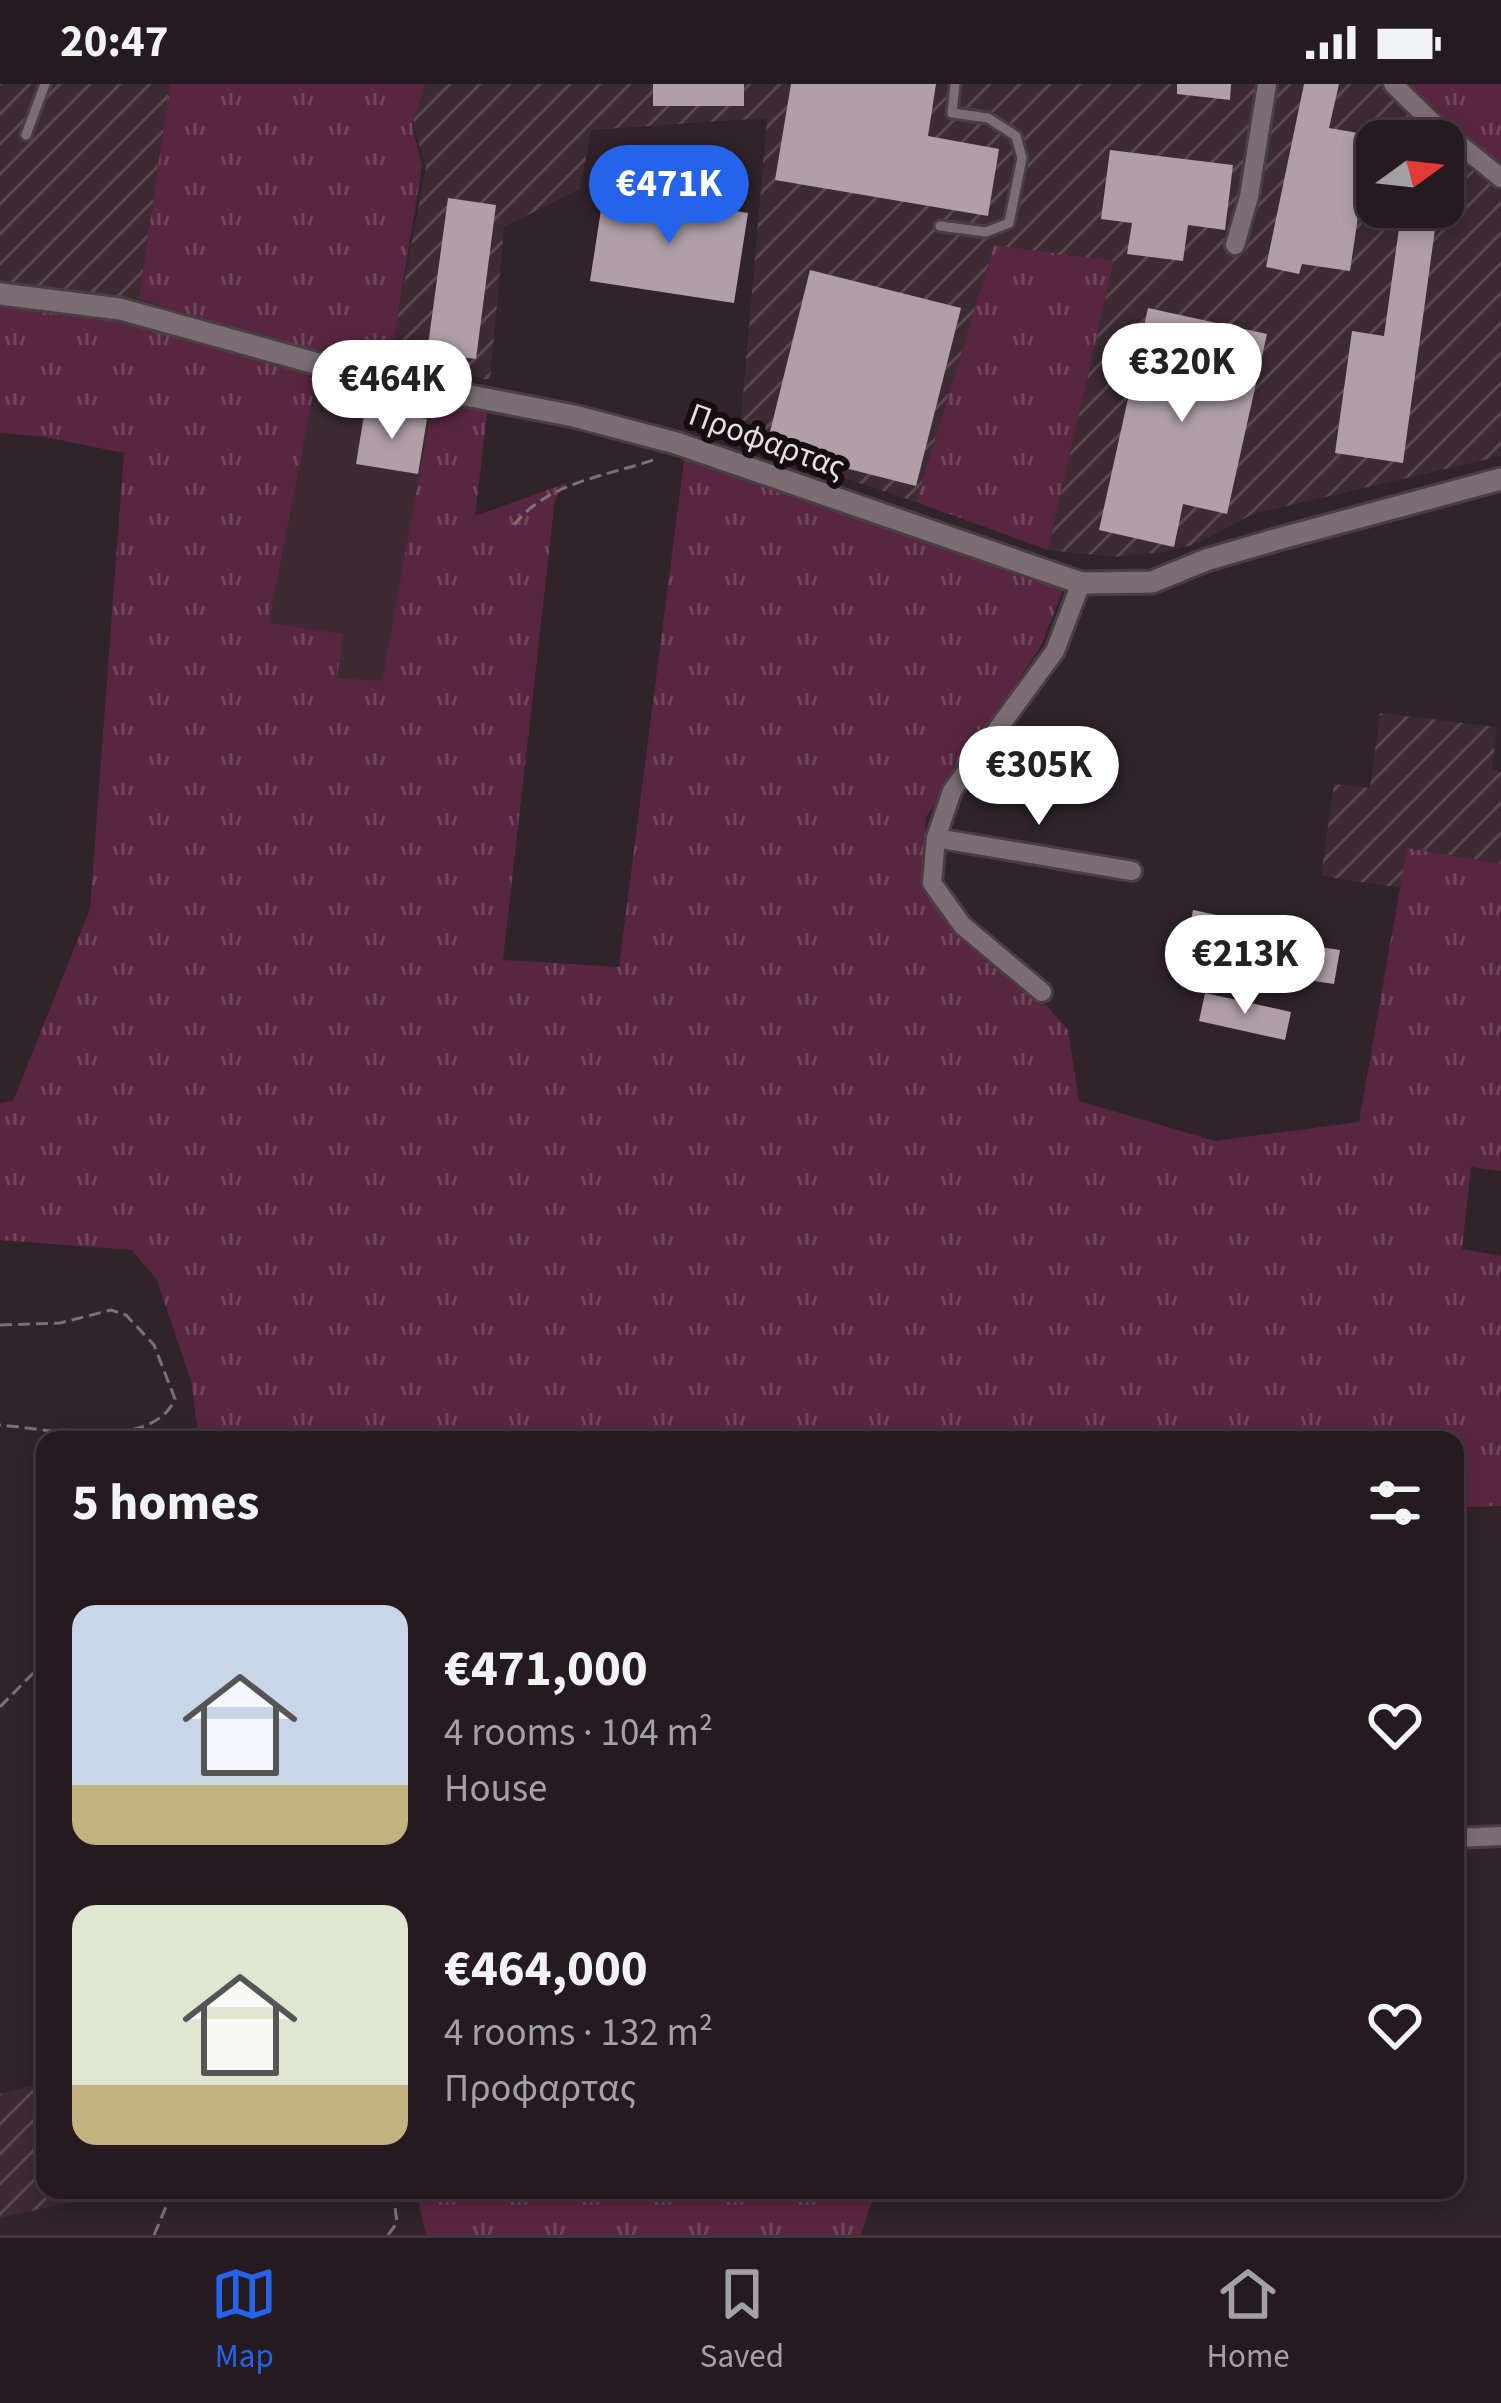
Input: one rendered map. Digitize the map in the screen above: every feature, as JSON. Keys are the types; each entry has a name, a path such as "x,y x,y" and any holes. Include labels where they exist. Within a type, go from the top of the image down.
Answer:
{"street":[{"path":"1235,245 1249,197 1267,84"},
{"path":"1393,84 1501,178"},
{"name":"Προφαρτας","path":"0,294 120,309 351,373 574,416 676,443 1081,583 1152,582 1242,549 1501,479"},
{"path":"1042,992 962,925 932,883 936,838 952,791 1055,652 1081,583"},
{"path":"936,838 1132,872"},
{"path":"1464,1838 1501,1836"}],"lane":[{"path":"26,135 44,84"},
{"path":"940,226 986,232 1009,223 1022,158 1016,136 988,118 952,112 955,84"}],"path":[{"path":"514,525 535,502 663,457 676,443"},
{"path":"0,1325 60,1323 111,1310 126,1315 154,1346 175,1399 170,1412 154,1426 124,1431 0,1425"},
{"path":"0,1707 36,1670"},
{"path":"154,2235 167,2199"},
{"path":"388,2235 397,2223 394,2199"}],"shaded area":[{"path":"0,84 170,84 139,299 0,281"},
{"path":"422,84 1382,84 1415,120 1356,120 1356,228 1464,228 1464,158 1501,187 1501,456 1253,514 1196,544 1163,552 1115,557 1048,550 1114,262 994,246 916,502 739,442 767,118 591,130 580,189 504,227 490,380 389,363 426,167 413,124"},
{"path":"317,375 433,399 382,682 336,678 342,634 269,624"},
{"path":"1380,713 1497,727 1492,769 1501,772 1501,864 1408,848 1402,888 1321,876 1334,784 1370,788"},
{"path":"36,2084 36,2199 81,2200 0,2218 0,2094"}],"green space":[{"path":"170,84 425,84 412,125 422,166 389,370 339,362 139,299"},
{"path":"1410,84 1501,84 1501,165 1464,138 1464,120 1441,120"},
{"path":"994,245 1114,261 1048,550 916,502"},
{"path":"0,304 84,311 199,338 317,375 269,623 343,634 337,678 382,681 433,399 488,406 475,516 567,483 555,498 503,960 619,967 684,461 675,452 1065,585 1041,646 926,817 922,881 963,935 1047,1006 1068,1030 1079,1101 1215,1141 1359,1122 1407,848 1501,864 1501,1171 1471,1167 1462,1249 1501,1256 1501,1506 1464,1507 1464,1431 198,1431 191,1381 157,1280 132,1250 0,1240 0,1103 13,1101 90,909 124,453 0,433"},
{"path":"418,2199 872,2199 861,2235 426,2235"}],"building":[{"path":"653,84 744,84 744,106 653,106"},
{"path":"791,84 936,84 928,136 999,149 988,216 775,180"},
{"path":"1177,84 1231,84 1230,100 1177,94"},
{"path":"1304,84 1339,84 1329,128 1356,133 1356,228 1350,271 1302,264 1299,274 1266,267"},
{"path":"1110,150 1233,165 1225,230 1188,225 1183,261 1127,254 1132,223 1101,219"},
{"path":"604,190 748,213 734,303 590,281"},
{"path":"448,198 496,205 476,359 427,353"},
{"path":"1399,228 1435,228 1403,463 1335,453 1352,331 1384,336"},
{"path":"810,270 961,308 916,486 766,448"},
{"path":"1148,308 1267,334 1227,514 1183,504 1174,547 1099,530"},
{"path":"365,409 427,419 418,474 356,464"},
{"path":"1193,910 1254,923 1244,970 1184,957"},
{"path":"1320,947 1340,950 1334,984 1314,981"},
{"path":"1205,993 1291,1012 1285,1040 1199,1021"}]}
